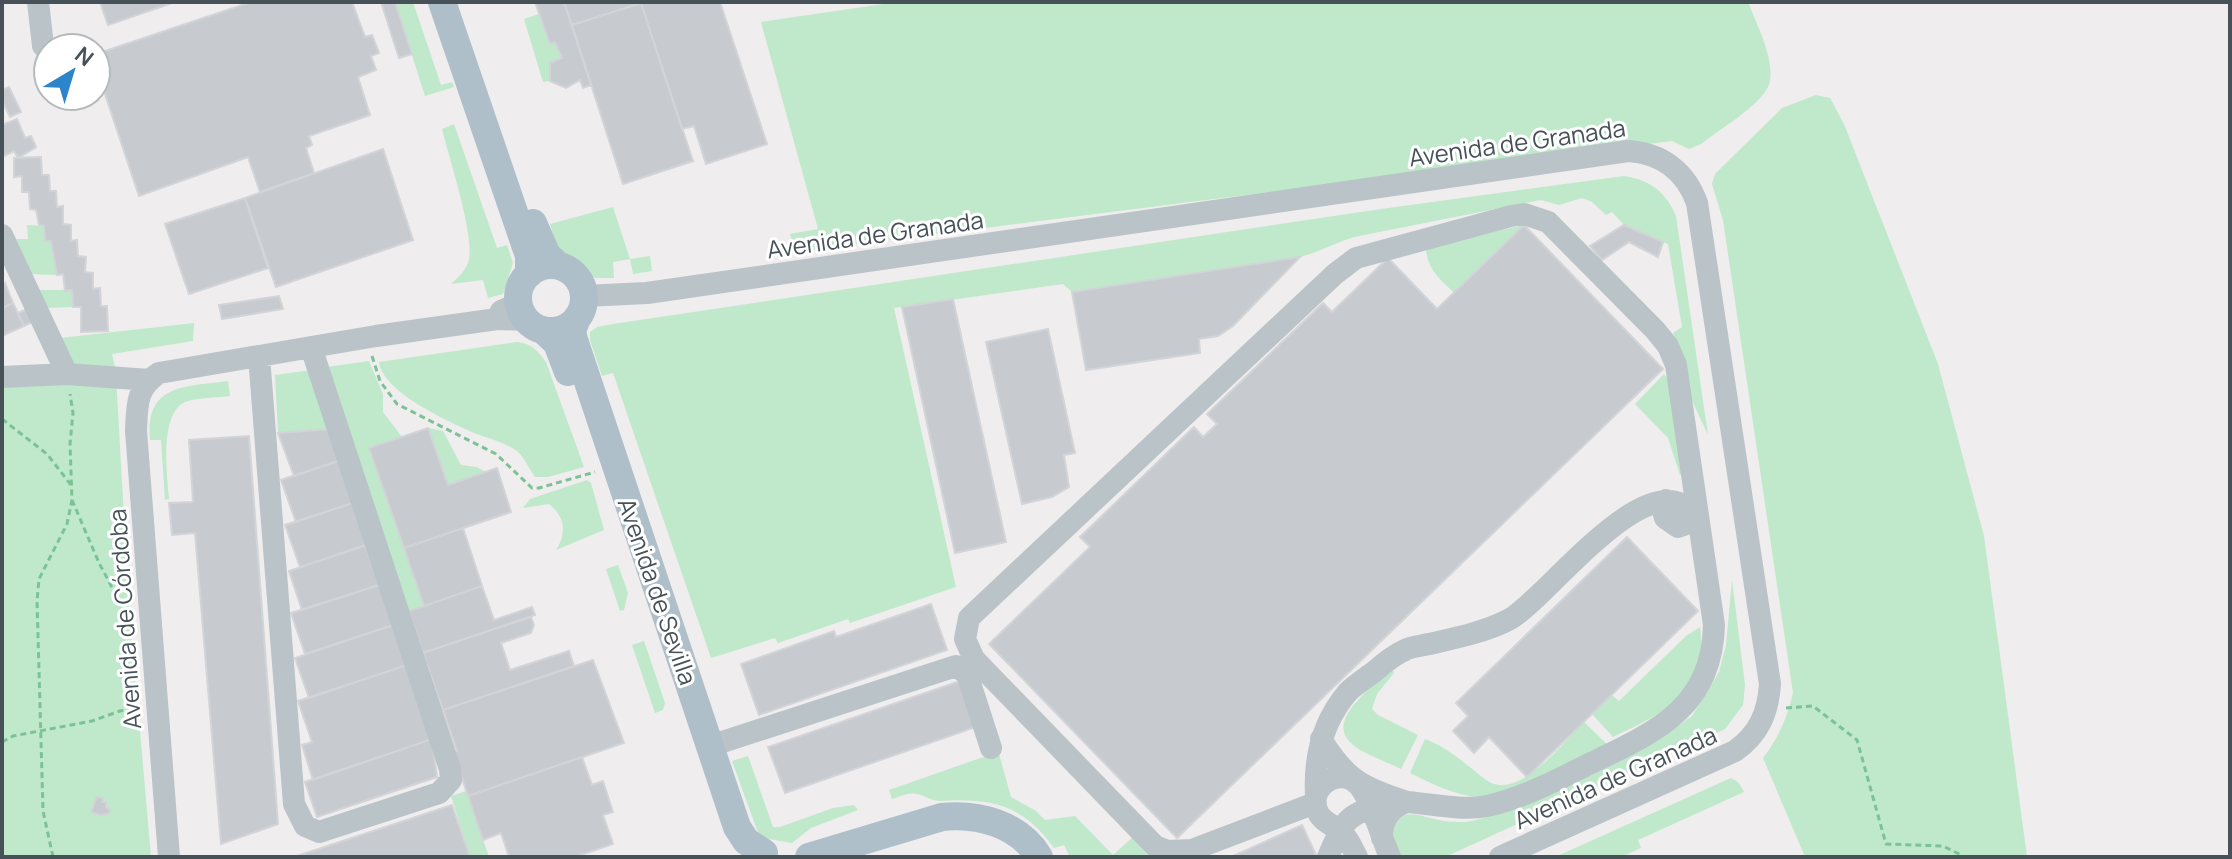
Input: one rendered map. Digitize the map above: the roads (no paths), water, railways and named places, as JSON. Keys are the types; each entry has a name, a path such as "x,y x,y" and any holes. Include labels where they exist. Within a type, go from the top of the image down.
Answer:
{"main road":[{"path":"442,2 529,256 529,274"},
{"path":"458,2 540,242 547,255 575,275 581,308 562,329 521,318 520,288 529,274 543,266 559,266"},
{"name":"Avenida de Sevilla","path":"581,308 572,331 574,340 737,827 746,841 772,856"},
{"name":"Avenida de Sevilla","path":"521,318 551,335 561,351 734,857"},
{"path":"809,857 942,817 960,815 981,817 1011,830 1022,837 1039,857"},
{"path":"874,857 939,832 966,829 981,831 1005,841 1023,857"}],"street":[{"path":"38,2 41,32"},
{"name":"Avenida de Granada","path":"581,308 624,303 647,293 1628,151 1651,154 1672,165 1688,182 1697,203 1770,684 1767,710 1754,734 1735,751 1500,857"},
{"path":"1328,857 1339,830 1352,815 1369,808 1407,802 1485,806 1548,785 1641,739 1669,721 1692,697 1707,673 1713,649 1714,625 1676,365 1668,346 1548,222 1524,214 1356,258 1335,274 969,618 965,629 965,639 974,659 1155,846 1167,851 1192,850 1316,799 1325,782 1339,777 1407,802"},
{"path":"2,235 67,374"},
{"path":"2,377 67,374 149,380 159,373 367,337 521,318"},
{"path":"259,356 294,804 305,826 319,832 439,793 451,780 450,769 311,347"},
{"name":"Avenida de Córdoba","path":"149,380 137,399 136,431 169,857"},
{"path":"1357,857 1339,830 1321,817 1316,799 1314,767 1321,739 1347,693 1406,649 1467,634 1511,618 1615,524 1647,505 1666,500 1678,501 1697,516"},
{"path":"710,746 952,667 961,667 967,674 991,748"},
{"path":"1321,739 1332,757 1360,787 1386,847"},
{"path":"1386,847 1385,819 1407,802"}]}
